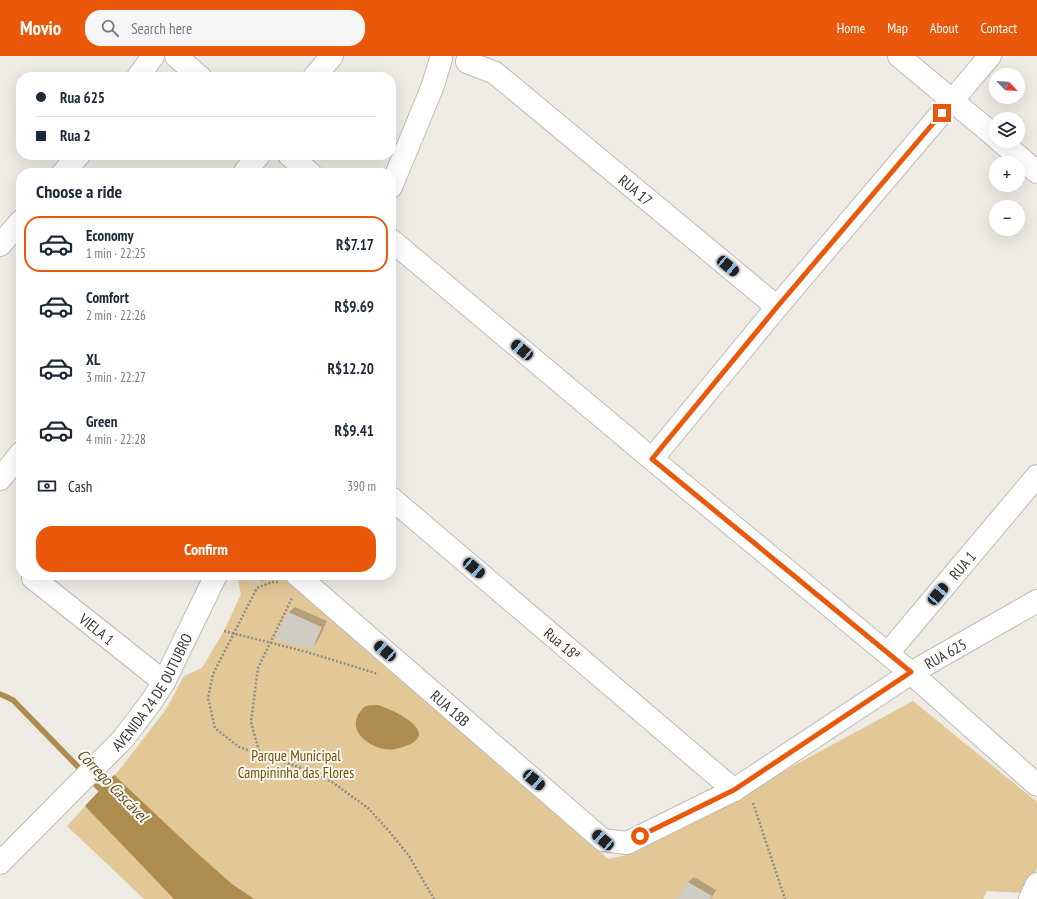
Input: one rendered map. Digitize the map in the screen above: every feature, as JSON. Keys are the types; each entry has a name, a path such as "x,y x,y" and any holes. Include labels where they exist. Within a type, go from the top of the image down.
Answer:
{"street":[{"path":"142,72 153,56"},
{"path":"176,56 194,72"},
{"path":"318,72 332,56"},
{"path":"899,56 989,132"},
{"path":"652,459 777,307 990,56"},
{"path":"396,175 432,88 465,61"},
{"name":"RUA 17","path":"465,61 777,307"},
{"path":"1008,148 1037,172"},
{"path":"67,168 74,160"},
{"path":"295,160 304,168"},
{"path":"0,246 16,227"},
{"path":"396,244 652,459 911,672 1037,785"},
{"path":"0,479 16,459"},
{"name":"RUA 1","path":"888,653 1037,476"},
{"name":"Rua 18ª","path":"396,502 742,794"},
{"name":"VIELA 1","path":"36,580 164,682"},
{"name":"AVENIDA 24 DE OUTUBRO","path":"0,863 123,739 151,702 164,682 214,580"},
{"name":"RUA 18B","path":"292,583 603,840"},
{"name":"RUA 625","path":"603,840 627,843 742,794 911,672 1037,601"},
{"path":"1030,899 1037,884"}],"path":[{"path":"260,755 251,722 258,668 270,642 292,583 272,582 257,588 213,674 208,698 215,728 239,747 260,755 304,769 332,782 368,808 409,856 434,899"},
{"path":"224,630 307,652 381,675"},
{"path":"742,794 785,899"}],"green space":[{"name":"Parque Municipal Campininha das Flores","path":"238,580 290,580 411,684 510,775 608,859 631,854 913,701 1037,802 1037,868 1025,893 987,891 983,899 144,899 67,826 120,769 167,708 184,676 202,668 224,631 241,594"}],"water":[{"path":"378,705 408,720 419,732 418,739 410,744 388,750 373,745 360,736 356,722 358,715 366,706"},
{"path":"114,775 198,854 232,884 254,899 174,899 85,806"}],"building":[{"path":"251,580 261,580 262,583 253,586"},
{"path":"288,612 322,627 312,649 275,640"},
{"path":"688,882 712,896 710,899 677,899"}],"waterway":[{"name":"Córrego Cascável","path":"0,694 13,700 84,773"},
{"name":"Córrego Cascável","path":"90,779 105,794"}],"route":[{"path":"640,836 734,790 911,672 652,459 777,307 942,113"}]}
